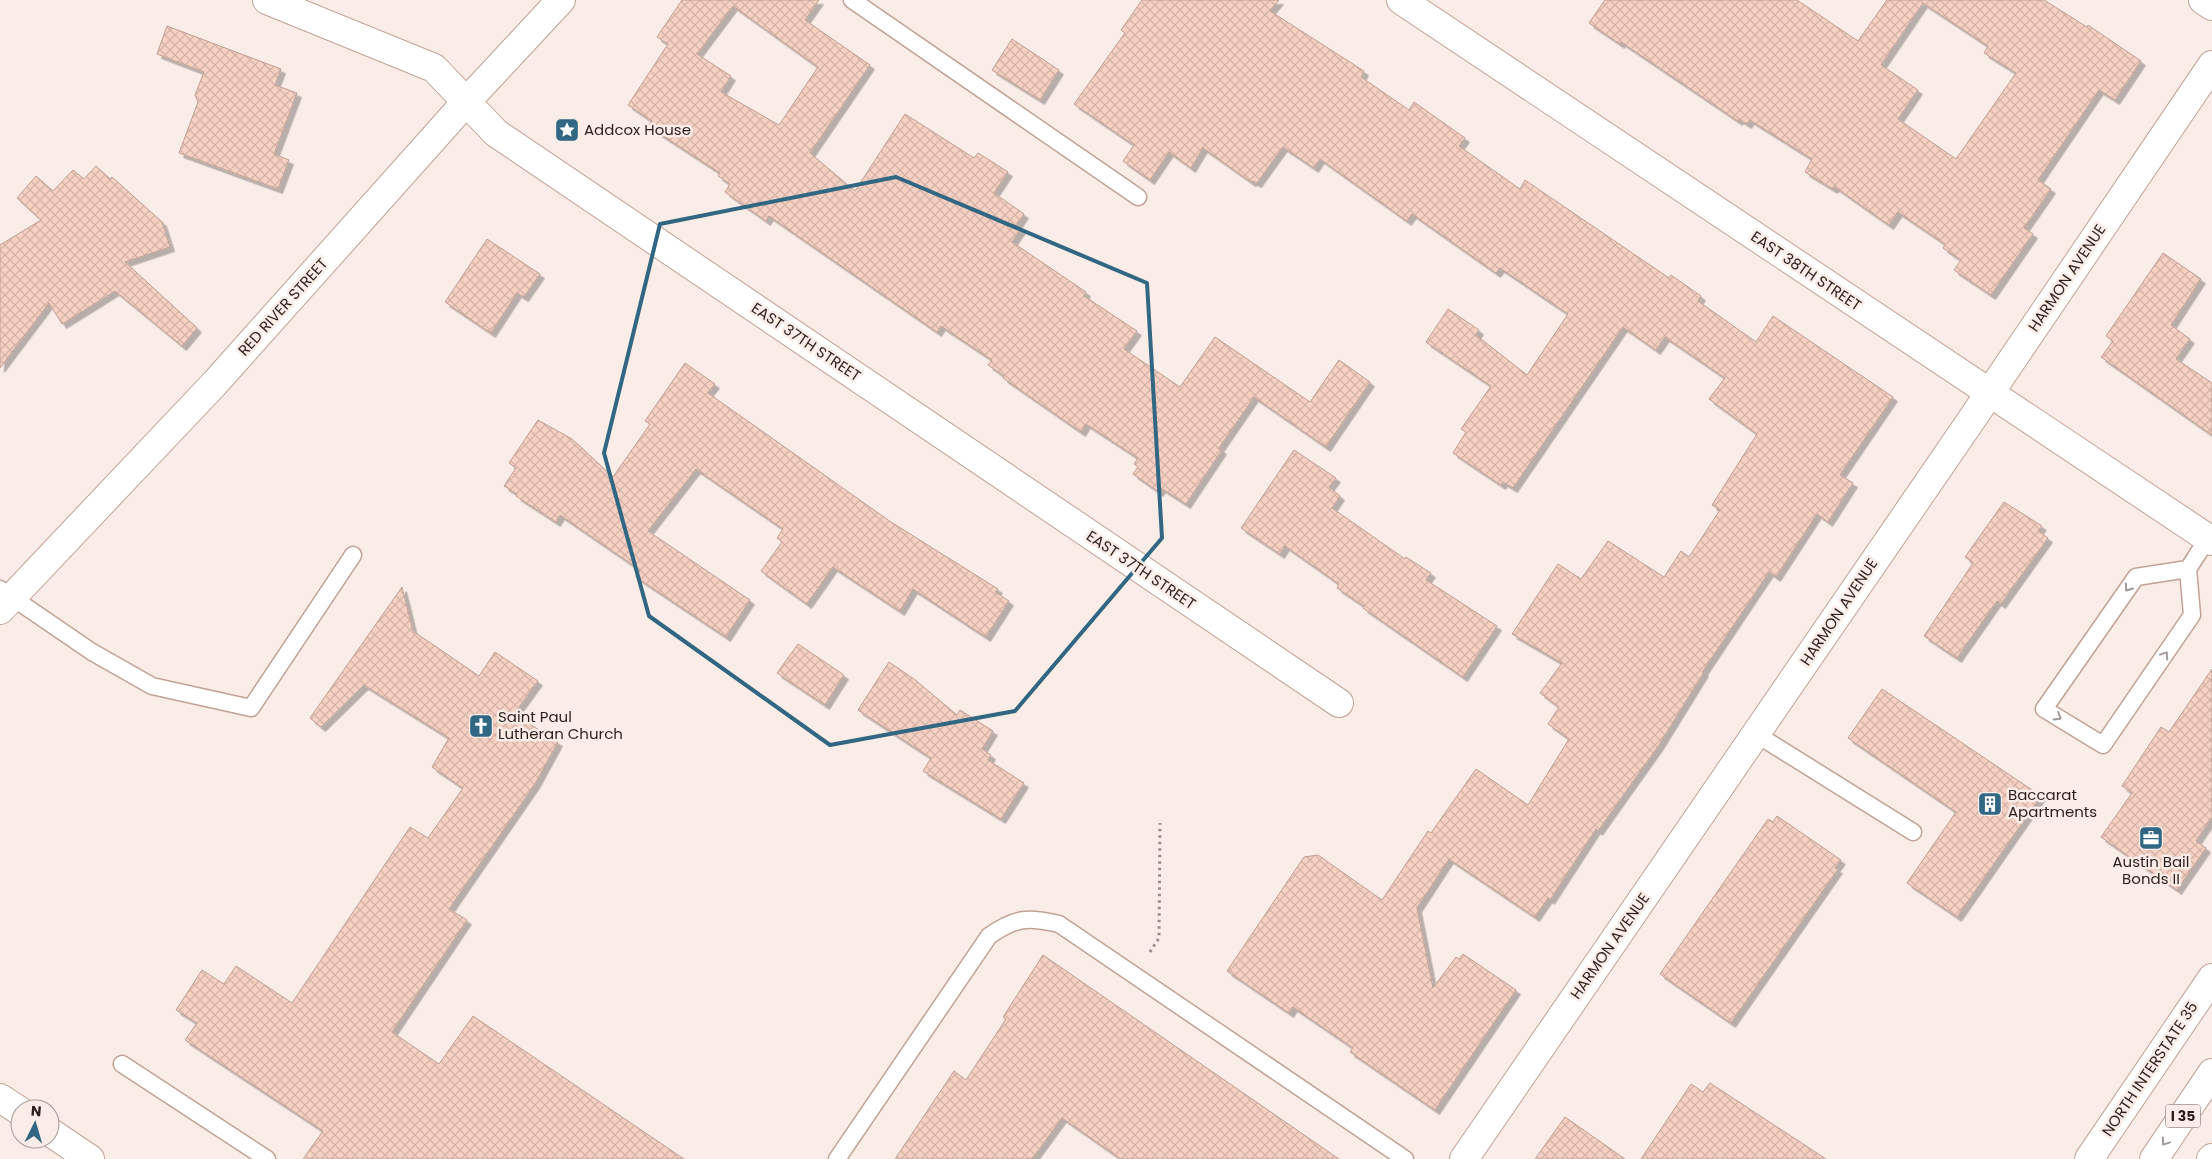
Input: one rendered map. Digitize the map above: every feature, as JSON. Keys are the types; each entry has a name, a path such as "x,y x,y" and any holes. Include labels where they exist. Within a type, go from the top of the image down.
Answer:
{"main road":[{"name":"EAST 37TH STREET","path":"267,0 434,68 496,133 1339,704"},
{"name":"RED RIVER STREET","path":"4,599 215,383 467,101 561,0"},
{"name":"EAST 38TH STREET","path":"1401,0 2210,540"},
{"path":"2203,0 2212,6"},
{"name":"HARMON AVENUE","path":"1464,1159 2212,65"},
{"name":"NORTH INTERSTATE 35","path":"2089,1159 2212,978"},
{"name":"I 35","path":"2154,1159 2212,1073"},
{"path":"60,1139 90,1159"}],"lane":[{"path":"852,0 1138,197"},
{"path":"2188,569 2136,577 2044,709 2103,745 2192,615 2188,569 2210,540"},
{"path":"4,599 152,686 251,708 353,555"},
{"path":"1756,734 1913,832"},
{"path":"837,1159 989,936 1007,924 1033,918 1060,924 1405,1159"},
{"path":"122,1064 267,1159"}],"path":[{"path":"1135,975 1159,938 1160,823"}],"highlighted area":[{"path":"896,177 1147,283 1162,538 1015,711 830,745 649,616 604,453 660,224"}],"building":[{"path":"682,0 819,0 805,20 870,65 810,153 855,191 905,114 974,158 978,153 1008,172 994,193 1024,214 1016,226 1021,229 1012,242 1086,292 1084,296 1137,331 1124,349 1180,387 1215,337 1310,402 1339,360 1370,382 1326,447 1254,397 1219,448 1222,450 1186,504 1161,488 1159,492 1133,474 1138,467 1134,464 1138,458 1086,424 1081,432 1003,378 1004,376 988,365 992,360 941,326 937,332 769,216 766,221 725,192 730,184 718,176 720,173 648,126 652,121 628,105 668,44 657,37","holes":["733,6 818,67 779,125 721,92 731,76 697,54"]},
{"path":"1142,0 1279,0 1270,11 1364,71 1361,77 1409,110 1414,102 1465,138 1459,146 1520,189 1525,180 1669,278 1671,275 1701,296 1698,301 1756,342 1773,316 1893,397 1840,475 1853,483 1828,522 1817,514 1776,577 1769,572 1703,671 1659,745 1598,831 1596,829 1550,900 1548,898 1535,917 1449,859 1417,908 1433,988 1456,957 1459,959 1463,954 1516,990 1435,1110 1350,1052 1353,1048 1293,1007 1289,1013 1227,971 1304,857 1318,855 1382,900 1428,831 1431,833 1476,769 1528,805 1569,739 1548,724 1559,707 1540,693 1562,663 1512,634 1558,564 1581,579 1608,541 1664,577 1681,551 1689,557 1720,510 1712,505 1757,434 1709,399 1725,378 1665,337 1656,350 1623,327 1513,488 1503,482 1501,485 1453,453 1466,432 1461,429 1491,386 1426,342 1448,309 1479,330 1476,335 1527,375 1568,314 1500,268 1496,273 1412,214 1407,221 1320,159 1314,168 1283,147 1257,183 1251,182 1203,148 1191,168 1169,152 1150,180 1123,161 1134,145 1074,104 1125,33 1121,30"},
{"path":"1605,0 1797,0 1858,41 1887,0 2044,0 2087,27 2088,25 2141,61 2115,100 2099,90 2038,180 2051,189 2024,228 2033,234 1991,295 1954,270 1961,260 1943,248 1945,244 1898,212 1889,225 1835,187 1833,189 1805,172 1812,159 1750,120 1747,124 1739,119 1738,121 1621,42 1620,44 1589,23","holes":["1923,3 1988,46 1984,53 2016,73 1956,159 1898,119 1918,90 1881,65"]},
{"path":"167,26 281,69 275,85 297,93 274,154 289,160 278,189 179,153 198,102 195,95 204,72 157,54"},
{"path":"1012,39 1059,70 1040,100 992,70"},
{"path":"96,166 110,179 112,177 162,222 170,247 125,262 197,328 182,346 115,291 62,324 49,303 0,368 0,245 41,220 17,198 36,176 53,191 73,170 84,179"},
{"path":"487,239 540,274 524,297 517,293 491,333 445,302"},
{"path":"2163,253 2201,279 2171,325 2190,339 2176,359 2212,383 2212,435 2101,357 2113,341 2106,336"},
{"path":"685,363 715,384 708,393 891,522 998,589 995,592 1009,601 986,637 913,589 900,611 833,567 807,604 761,571 782,542 777,538 783,529 696,469 648,531 750,600 726,637 636,577 640,570 560,515 556,522 504,486 516,468 509,463 538,420 572,439 613,477 650,424 645,421"},
{"path":"1294,450 1336,478 1329,487 1340,496 1332,508 1405,559 1406,557 1431,573 1426,580 1497,626 1463,677 1363,608 1364,606 1337,588 1339,584 1285,546 1280,554 1241,528"},
{"path":"2004,502 2042,526 2038,531 2048,538 2001,604 1997,601 1957,658 1924,636 1973,563 1965,557"},
{"path":"402,587 413,631 479,676 495,652 538,681 514,714 558,742 535,784 449,909 467,920 392,1032 439,1064 473,1016 684,1159 303,1159 323,1131 185,1040 197,1023 176,1010 202,970 224,984 236,966 292,1003 410,827 428,838 463,788 432,767 449,738 364,685 321,727 310,718"},
{"path":"798,644 844,675 825,705 777,673"},
{"path":"889,662 914,679 957,715 960,710 993,731 982,749 991,755 988,760 1024,783 1001,819 923,771 931,758 858,710"},
{"path":"2212,669 2212,817 2196,841 2206,848 2177,890 2101,837 2132,793 2122,786 2161,727 2169,732"},
{"name":"Baccarat Apartments","path":"1882,689 2041,796 1957,917 1907,883 1956,812 1848,738"},
{"path":"1777,816 1841,860 1835,868 1838,869 1731,1023 1660,974 1768,819 1773,822"},
{"path":"1043,955 1339,1159 1121,1159 1062,1118 1032,1159 895,1159 954,1071 966,1080 1006,1019 1003,1017"},
{"path":"1710,1083 1826,1159 1641,1159 1691,1084 1703,1092"},
{"path":"1565,1117 1625,1159 1535,1159"}],"place":[{"name":"Addcox House","path":"567,130"},
{"name":"Saint Paul Lutheran Church","path":"481,726"},
{"name":"Baccarat Apartments","path":"1990,804"},
{"name":"Austin Bail Bonds II","path":"2151,838"}]}
